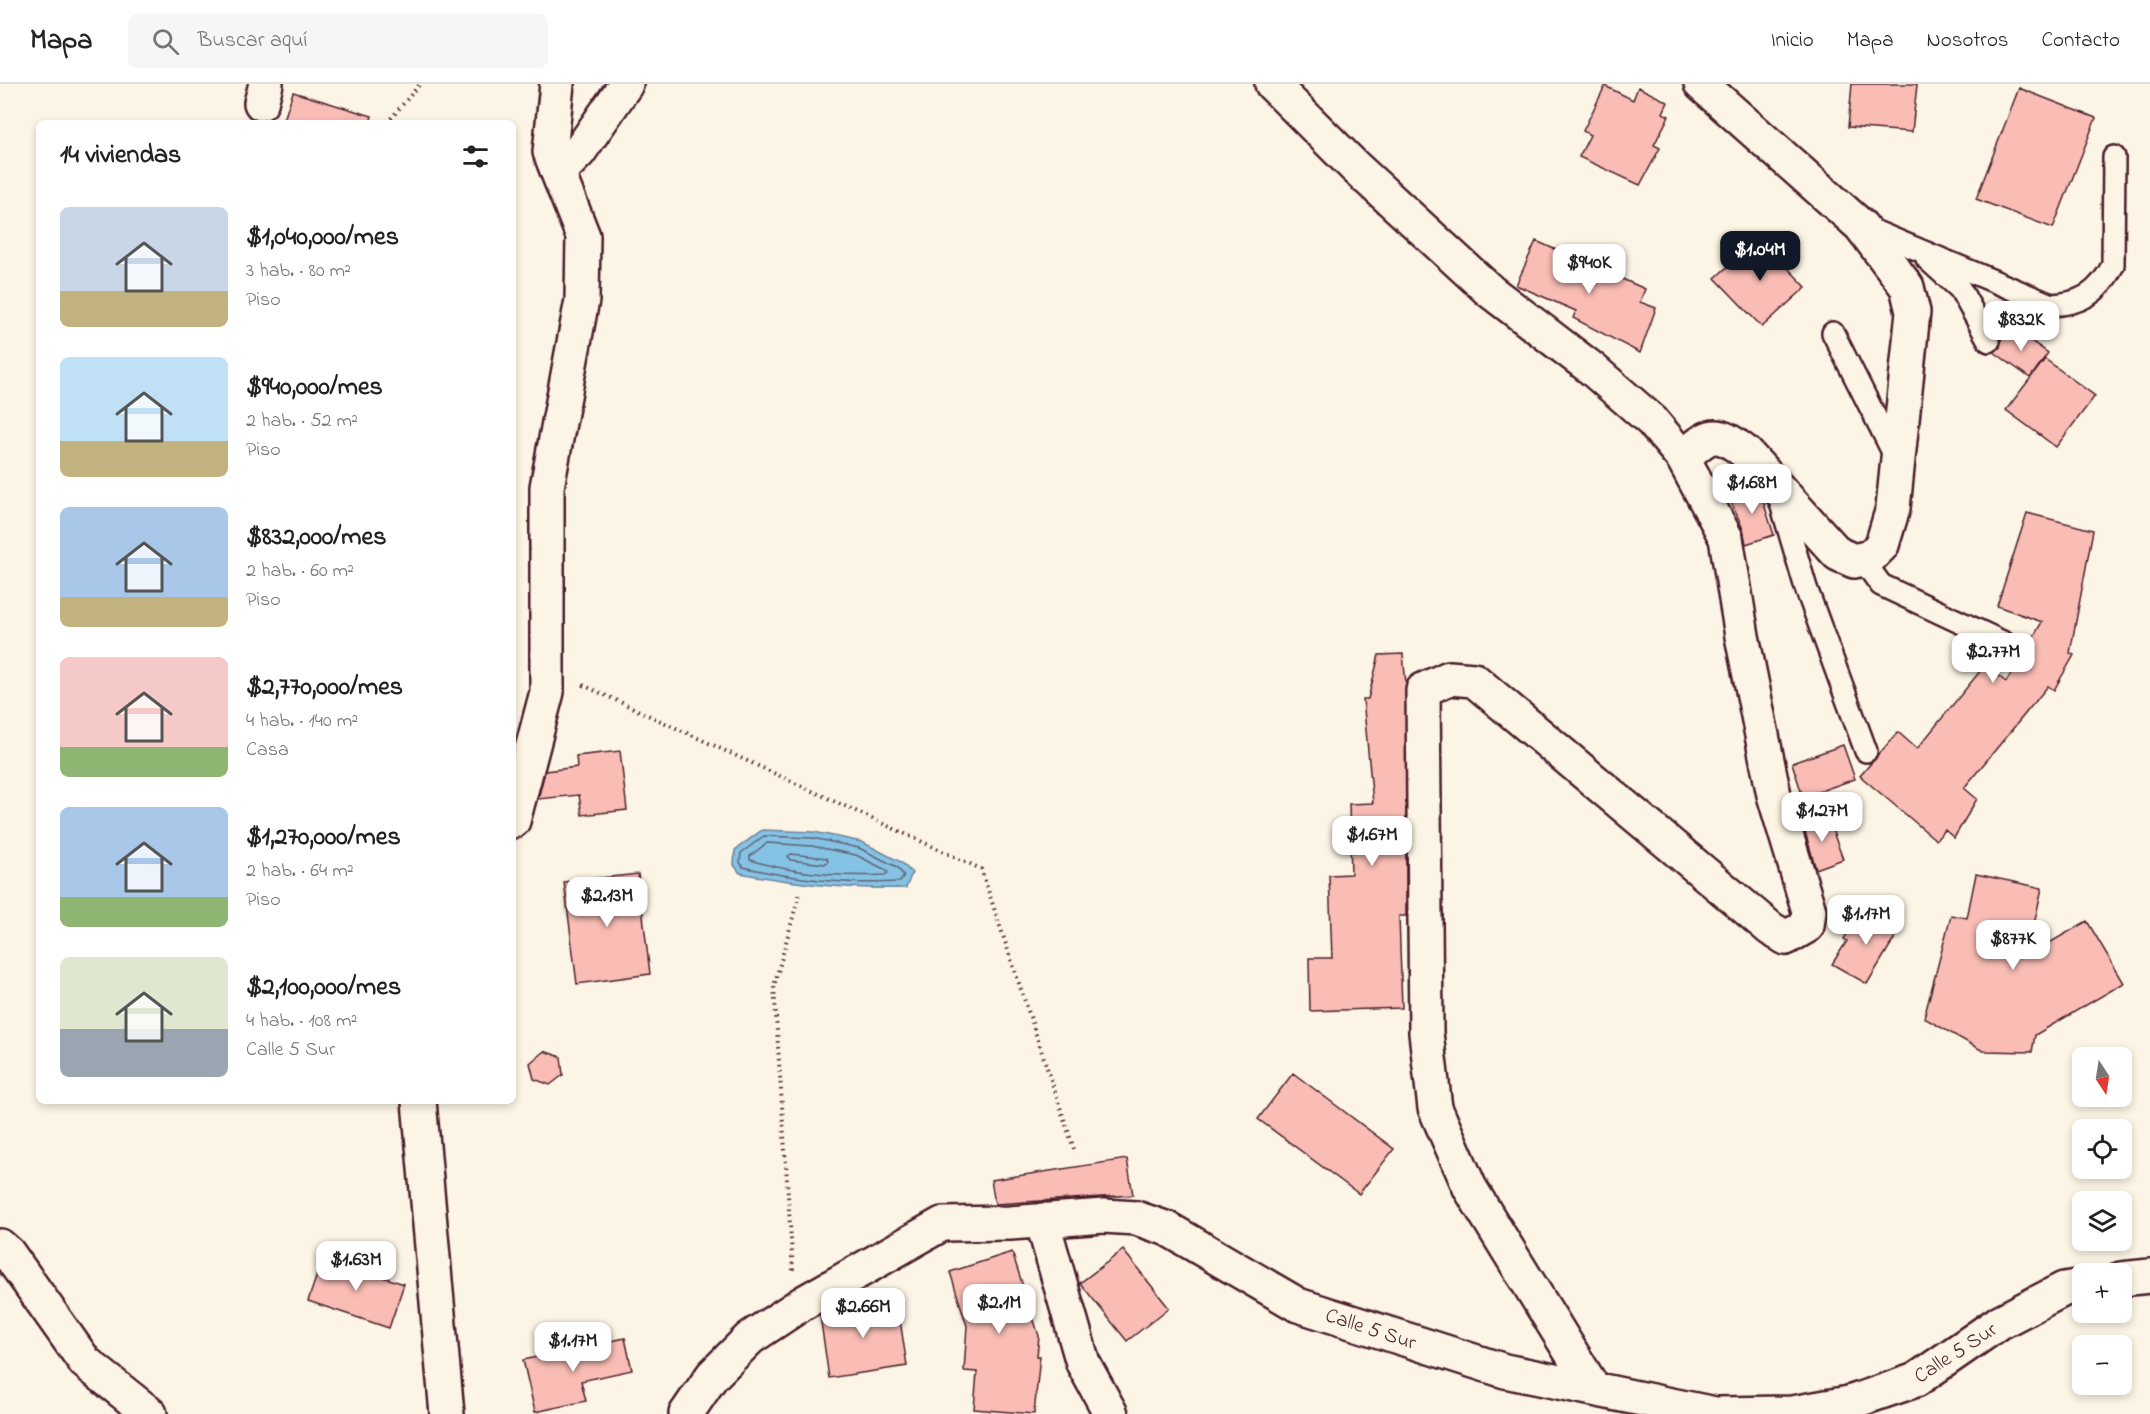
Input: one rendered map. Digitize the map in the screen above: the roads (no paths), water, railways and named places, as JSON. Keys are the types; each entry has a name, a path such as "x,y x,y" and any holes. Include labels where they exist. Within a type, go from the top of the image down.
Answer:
{"street":[{"path":"516,810 547,692 547,488 582,300 583,236 550,152 557,84"},
{"path":"558,173 579,152 626,84"},
{"path":"1272,84 1354,166 1490,291 1591,368 1652,421 1683,458 1726,538 1742,636 1774,795 1809,910 1807,926 1786,938 1771,929 1474,680 1449,678 1424,690 1426,1033 1436,1108 1470,1188 1593,1388"},
{"path":"1683,458 1703,439 1717,435 1730,440 1746,453 1838,554 1854,561 1870,557 1882,545 1893,508 1913,312 1907,286 1861,226 1701,84"},
{"path":"419,1104 447,1414"},
{"name":"Calle 5 Sur","path":"686,1414 712,1376 750,1338 795,1309 942,1224 1104,1216 1136,1218 1168,1229 1298,1305 1505,1371 1716,1414 1792,1413 1848,1403 1916,1380 2000,1322 2064,1289 2072,1288"},
{"path":"1042,1220 1083,1363 1111,1414"},
{"path":"0,1246 8,1253 85,1362 150,1414"},
{"path":"2132,1278 2150,1276"}],"lane":[{"path":"1861,226 2051,305 2065,304 2089,296 2108,275 2113,265 2114,157"},
{"path":"1915,248 1960,289 1989,341"},
{"path":"1833,333 1897,460"},
{"path":"1775,485 1806,588 1866,751"},
{"path":"1862,559 1881,585 2015,648"}],"water":[{"path":"762,830 814,832 862,842 901,862 912,873 906,888 864,888 823,885 740,873 734,865 735,850"}]}
